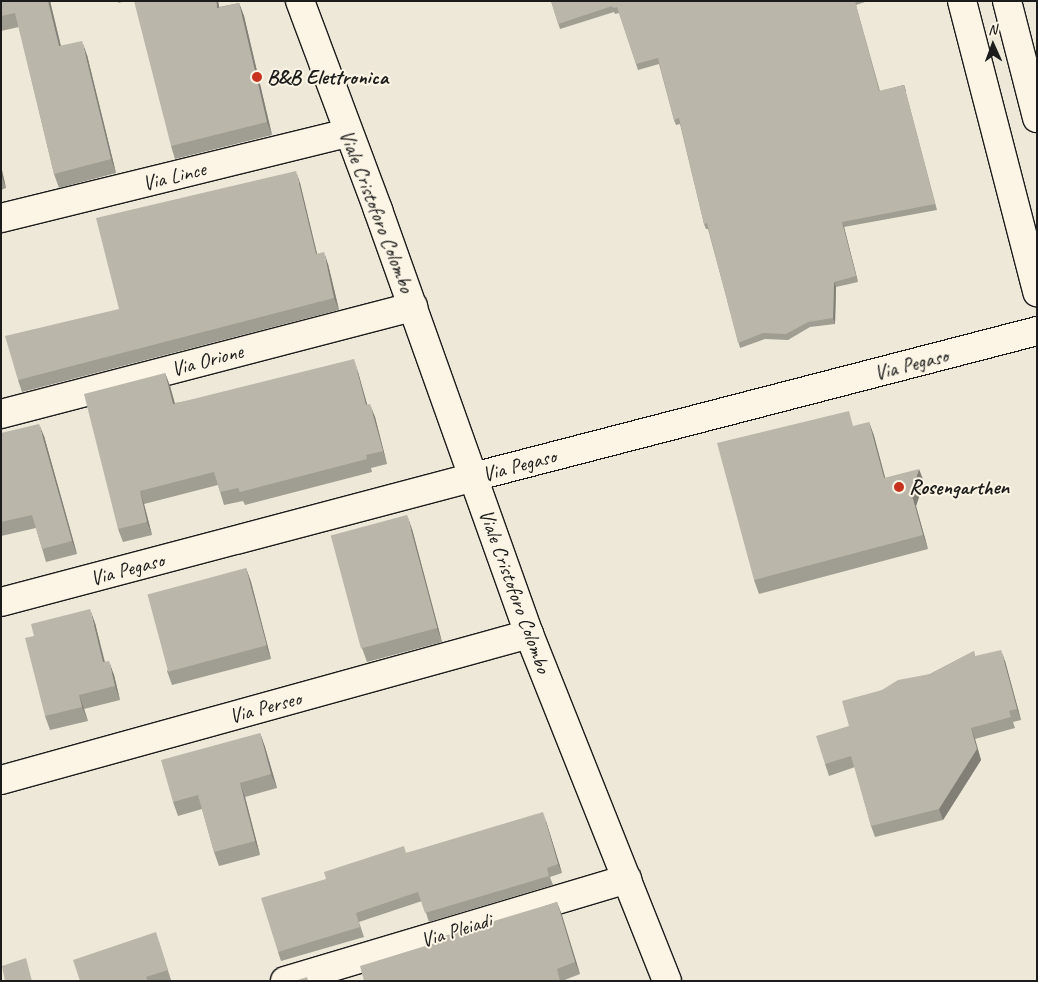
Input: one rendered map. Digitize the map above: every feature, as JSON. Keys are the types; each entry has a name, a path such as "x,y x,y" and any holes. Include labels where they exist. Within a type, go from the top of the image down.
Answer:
{"street":[{"name":"Viale Cristoforo Colombo","path":"300,1 347,133 413,307 529,634 667,981"},
{"path":"962,1 1037,292"},
{"path":"1006,1 1035,101"},
{"name":"Via Lince","path":"1,218 347,133"},
{"name":"Via Orione","path":"1,414 413,307"},
{"name":"Via Pegaso","path":"1,602 1037,331"},
{"name":"Via Perseo","path":"1,780 529,634"},
{"name":"Via Pleiadi","path":"285,981 627,879"}],"building":[{"path":"1,1 48,1 59,46 82,41 111,159 54,174 15,13 1,16"},
{"path":"134,1 216,1 217,8 239,3 267,122 171,146"},
{"path":"551,1 855,1 879,91 904,85 935,204 842,222 856,276 834,282 833,318 808,322 786,334 763,333 738,343 707,223 704,224 679,118 674,120 658,58 636,64 617,7 613,8 612,6 558,24"},
{"path":"296,171 316,254 324,252 334,298 18,380 5,336 119,309 96,218"},
{"path":"354,359 366,405 370,404 383,451 366,455 367,459 240,492 238,488 220,492 214,472 140,491 147,522 118,529 84,394 165,373 173,404"},
{"path":"849,411 853,426 869,422 884,478 919,469 911,492 923,535 754,580 717,443"},
{"path":"39,424 72,541 42,549 32,515 1,522 1,433"},
{"path":"407,515 437,628 361,648 331,535"},
{"path":"246,568 267,645 168,672 147,594"},
{"path":"90,609 103,662 109,661 115,686 79,695 82,707 45,716 25,638 34,636 31,624"},
{"path":"1001,650 1017,709 1009,711 1011,717 971,728 977,749 939,809 871,826 851,756 825,764 816,736 849,726 842,701 882,690 898,680 930,674 974,651 975,656"},
{"path":"260,733 271,774 240,783 255,841 214,852 198,795 173,802 161,760"},
{"path":"543,812 558,864 547,868 549,876 425,913 418,892 356,913 360,927 278,952 261,898 326,879 324,872 404,846 406,853"},
{"path":"557,902 575,962 557,969 560,981 364,981 360,966 435,943 434,939"},
{"path":"156,932 168,970 146,977 148,981 80,981 73,960"},
{"path":"26,958 32,981 5,981 2,966"},
{"path":"307,977 308,981 295,981"}],"place":[{"name":"B&B Elettronica","path":"257,77"},
{"name":"Rosengarthen","path":"899,487"}]}
